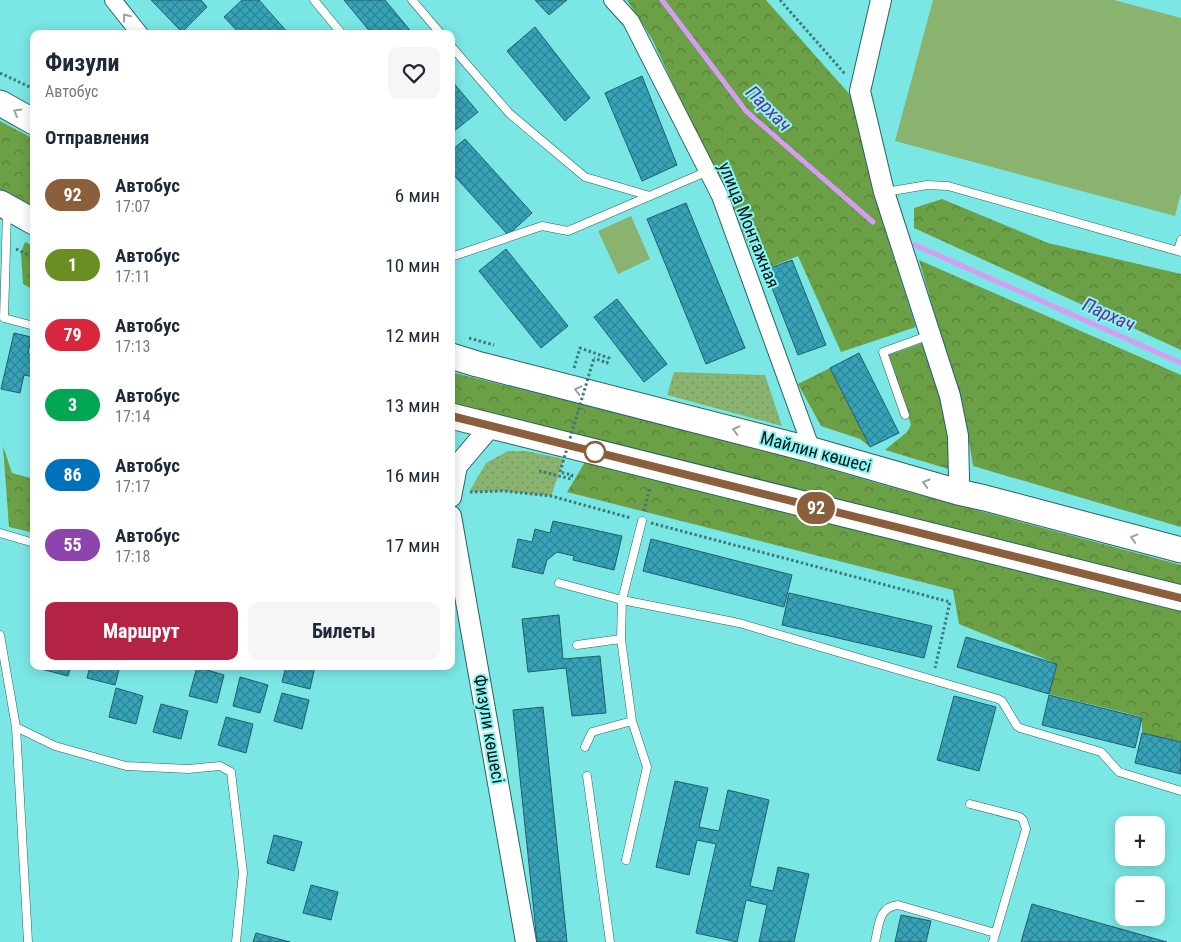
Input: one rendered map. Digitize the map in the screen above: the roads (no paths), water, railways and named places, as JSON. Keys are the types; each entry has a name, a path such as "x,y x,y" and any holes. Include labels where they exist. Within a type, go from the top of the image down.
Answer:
{"main road":[{"path":"0,103 30,120"},
{"path":"4,206 30,220"},
{"name":"Майлин көшесі","path":"455,357 812,450 958,492 1181,550"},
{"path":"455,417 1181,598"}],"street":[{"path":"113,0 137,30"},
{"name":"улица Монтажная","path":"612,0 631,21 720,196 812,450"},
{"path":"882,0 860,91 884,192 950,396 958,436 960,477 958,492"},
{"path":"457,497 457,466 491,426"},
{"name":"Физули көшесі","path":"455,539 526,942"}],"lane":[{"path":"314,0 339,30"},
{"path":"412,0 438,30"},
{"path":"455,51 509,113 585,177 650,196"},
{"path":"455,256 542,226 568,231 708,171"},
{"path":"884,192 927,185 948,186 1180,251 1181,240"},
{"path":"4,206 4,318 30,325"},
{"path":"905,414 883,352 930,335"},
{"path":"626,860 647,767 632,721 621,639 622,600 642,521"},
{"path":"0,533 30,542"},
{"path":"559,583 622,600 739,623 998,698 1002,700 1020,728 1101,752 1119,772 1181,792"},
{"path":"0,635 16,727 28,942"},
{"path":"577,646 621,639"},
{"path":"584,747 592,732 632,721"},
{"path":"16,727 55,746 126,766 188,769 220,766 231,772 243,872 236,942"},
{"path":"587,776 610,942"},
{"path":"970,804 1020,817 1025,825 1026,834 993,942"},
{"path":"875,942 881,913 888,908 898,905 995,933"}],"waterway":[{"name":"Пархач","path":"662,0 746,111 873,222"},
{"name":"Пархач","path":"915,245 1181,363"}]}
